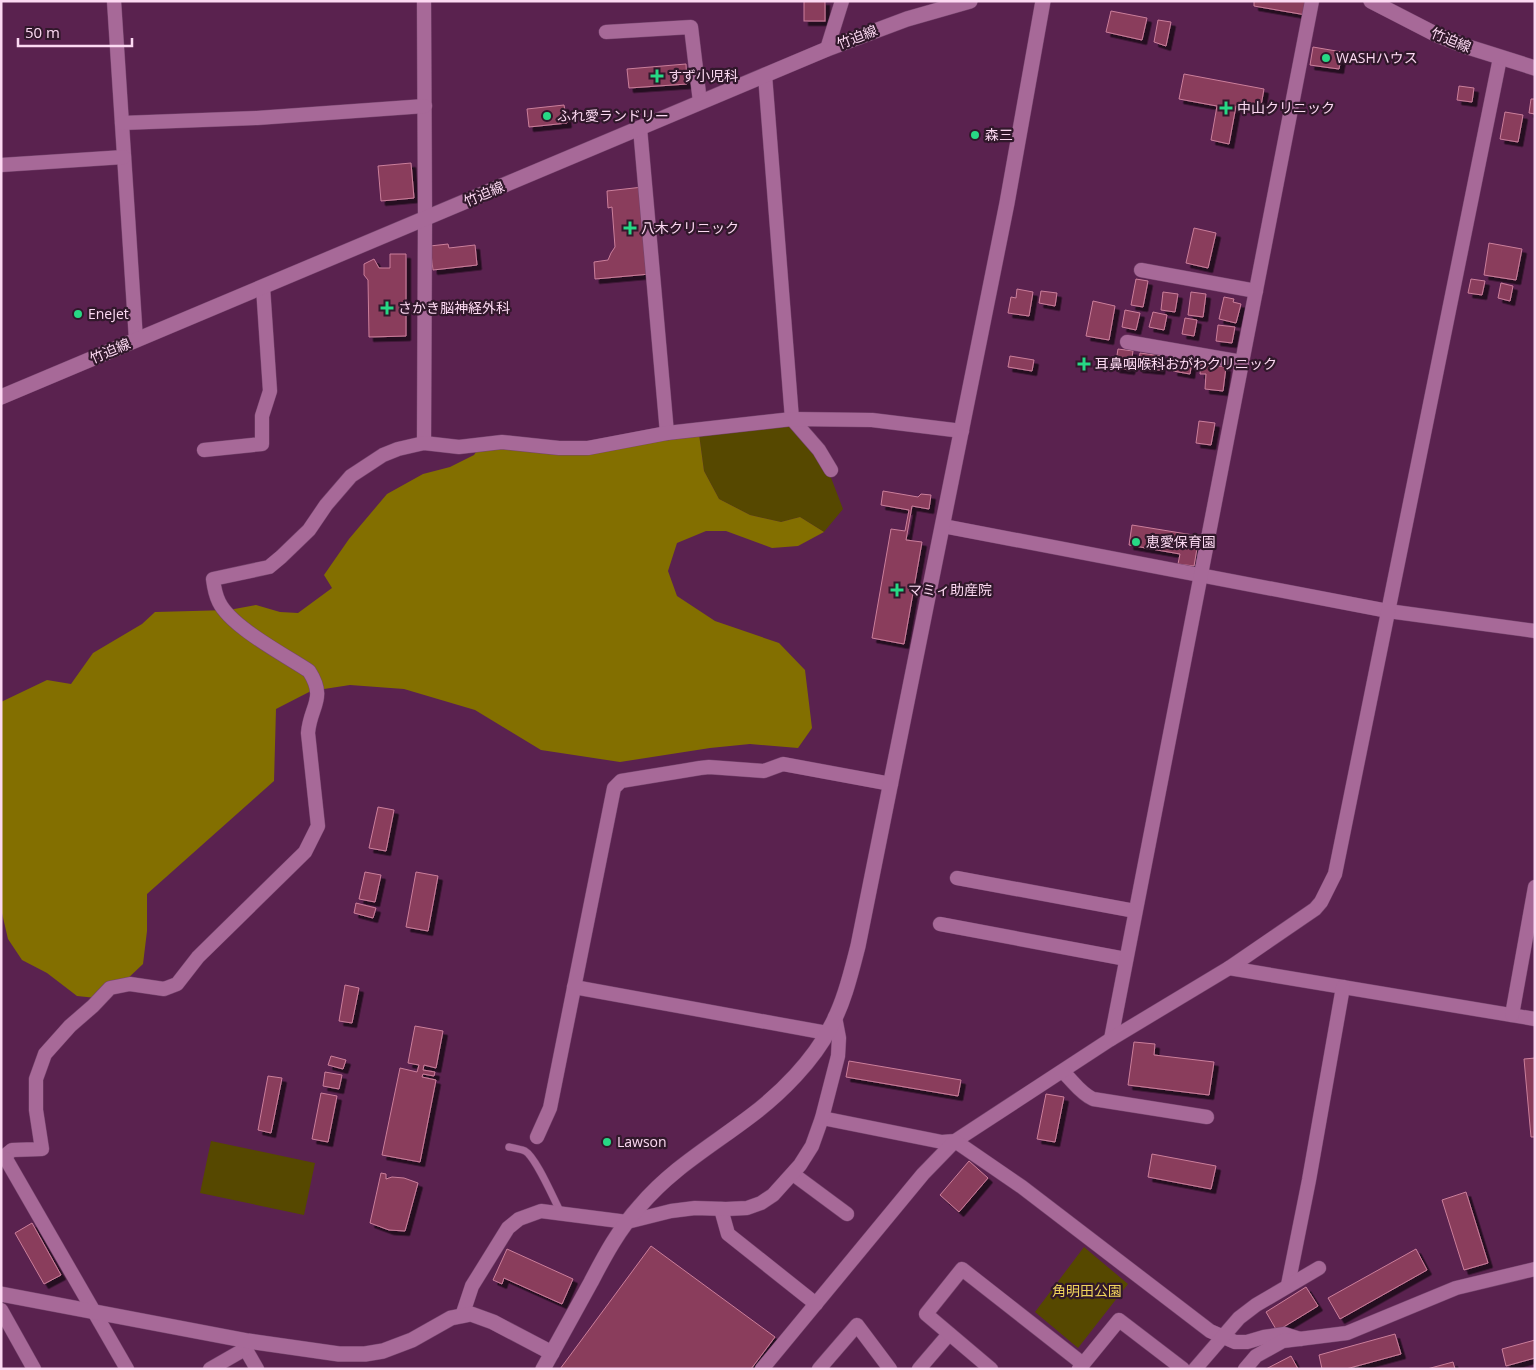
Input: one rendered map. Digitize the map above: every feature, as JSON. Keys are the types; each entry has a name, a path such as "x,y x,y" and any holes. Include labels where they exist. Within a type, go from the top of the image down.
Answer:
{"street":[{"path":"114,1 136,340"},
{"path":"424,1 426,218 424,444"},
{"path":"827,49 842,1"},
{"name":"竹迫線","path":"1,397 827,49 908,19 970,1"},
{"path":"543,1369 616,1235 640,1205 675,1171 715,1140 752,1115 784,1088 827,1033 851,975 1007,203 1043,1"},
{"path":"1111,1039 1312,1"},
{"name":"竹迫線","path":"1371,1 1438,35 1500,58 1535,68"},
{"path":"606,32 691,28 700,102"},
{"path":"762,1369 923,1174 955,1141 1111,1039 1229,968 1315,909 1330,887 1335,874 1500,58"},
{"path":"765,75 792,420 819,450 831,470"},
{"path":"122,123 257,118 425,106"},
{"path":"640,128 667,433"},
{"path":"1,165 124,157"},
{"path":"1141,270 1256,291"},
{"path":"204,450 262,444 262,416 270,391 263,287"},
{"path":"1127,342 1242,362"},
{"path":"1,1159 12,1150 42,1149 36,1110 36,1079 45,1054 70,1026 110,988 130,984 164,989 177,984 198,958 304,852 318,826 308,733 309,722 318,698 316,682 309,671 231,618 220,604 214,591 213,579 269,567 309,530 326,505 351,476 383,455 398,449 424,444 459,447 502,442 559,448 588,448 667,433 792,420 872,420 962,431"},
{"path":"942,526 1388,611 1535,631"},
{"path":"537,1137 550,1108 614,788 622,781 710,767 764,771 783,764 891,784"},
{"path":"957,878 1135,910"},
{"path":"1512,1015 1535,887"},
{"path":"940,924 1126,959"},
{"path":"1229,968 1535,1019"},
{"path":"574,987 827,1033"},
{"path":"1288,1285 1309,1180 1343,987"},
{"path":"462,1316 472,1286 508,1228 519,1218 541,1211 627,1222 671,1211 695,1208 747,1208 761,1203 773,1195 793,1174 812,1146 822,1118 838,1056 839,1038 835,1017"},
{"path":"1063,1072 1077,1085 1080,1092 1093,1099 1207,1117"},
{"path":"822,1118 942,1142 955,1141 1022,1187 1210,1331 1235,1342 1247,1342 1284,1334 1300,1339"},
{"path":"1,1159 6,1158 127,1369"},
{"path":"793,1174 847,1214"},
{"path":"721,1209 728,1234 816,1304"},
{"path":"991,1369 926,1314 962,1268 1081,1366 1120,1320 1182,1369"},
{"path":"1195,1369 1239,1318 1288,1285 1319,1268"},
{"path":"1245,1369 1256,1356 1283,1341 1348,1333 1456,1288 1535,1269"},
{"path":"1,1294 246,1345 339,1354 365,1354 383,1351 412,1340 451,1318 471,1314 494,1322 552,1354"},
{"path":"1,1310 34,1369"},
{"path":"819,1369 857,1325 890,1369"},
{"path":"919,1369 949,1334"},
{"path":"210,1369 246,1345"},
{"path":"246,1345 257,1369"}],"lane":[{"path":"509,1147 525,1151 530,1156 544,1178 561,1213"}],"green space":[{"path":"785,424 795,429 830,475 843,509 824,532 800,517 781,522 750,515 719,499 704,471 699,434"},
{"path":"211,1141 315,1163 304,1215 200,1193"},
{"name":"角明田公園","path":"1084,1247 1128,1284 1078,1348 1035,1312"}],"shaded area":[{"path":"699,434 704,471 719,499 750,515 781,522 800,517 824,532 798,546 772,548 726,531 706,531 677,543 668,571 677,596 715,621 779,643 805,670 812,728 798,748 750,744 710,748 620,762 541,750 475,710 404,689 350,685 311,691 276,709 274,781 147,894 147,931 143,964 106,999 77,996 47,973 22,960 8,939 1,909 1,702 47,680 71,684 93,653 142,624 155,612 229,610 256,605 280,612 298,613 332,588 324,575 349,539 387,494 423,474 450,467 474,455 478,449"}],"building":[{"path":"804,1 825,1 825,21 804,21"},
{"path":"1254,1 1308,1 1306,15 1254,6"},
{"path":"1111,11 1147,18 1142,40 1106,32"},
{"path":"1158,20 1171,22 1166,46 1154,42"},
{"name":"WASHハウス","path":"1313,47 1342,52 1339,69 1310,65"},
{"name":"すず小児科","path":"686,64 687,84 629,88 627,69"},
{"name":"中山クリニック","path":"1184,74 1264,89 1260,111 1236,106 1229,144 1211,140 1217,106 1179,99"},
{"path":"1459,86 1474,88 1472,102 1457,100"},
{"path":"1531,99 1535,99 1535,114 1529,113"},
{"name":"ふれ愛ランドリー","path":"564,105 567,123 529,127 527,109"},
{"path":"1505,112 1523,115 1518,142 1500,139"},
{"path":"411,163 414,198 381,201 378,166"},
{"name":"八木クリニック","path":"643,187 650,274 595,279 594,262 608,260 615,247 612,207 608,208 607,191"},
{"path":"1194,228 1216,233 1208,268 1186,263"},
{"path":"1489,243 1522,249 1516,280 1484,275"},
{"path":"448,244 449,248 475,245 477,265 433,270 430,246"},
{"name":"さかき脳神経外科","path":"390,254 406,254 406,336 369,337 368,280 364,275 364,264 374,259 379,268 390,268"},
{"path":"1136,279 1148,281 1143,307 1131,305"},
{"path":"1471,279 1485,281 1482,295 1468,293"},
{"path":"1501,283 1513,286 1510,301 1498,298"},
{"path":"1017,289 1033,292 1029,316 1008,313 1011,297 1016,298"},
{"path":"1041,291 1057,293 1055,306 1039,303"},
{"path":"1163,292 1178,294 1175,312 1161,310"},
{"path":"1191,292 1206,294 1203,317 1188,315"},
{"path":"1224,297 1234,299 1233,302 1241,304 1236,323 1219,319"},
{"path":"1093,301 1115,306 1109,340 1086,336"},
{"path":"1125,310 1140,313 1136,330 1122,327"},
{"path":"1153,312 1167,315 1164,330 1149,327"},
{"path":"1185,318 1197,320 1194,336 1182,334"},
{"path":"1218,325 1235,327 1232,343 1216,341"},
{"path":"1118,349 1133,351 1130,370 1115,368"},
{"path":"1140,353 1162,356 1160,370 1138,368"},
{"path":"1010,356 1034,360 1032,371 1008,367"},
{"path":"1175,358 1192,361 1190,374 1173,371"},
{"path":"1201,364 1226,367 1223,391 1205,389 1206,374 1200,374"},
{"path":"1199,421 1215,423 1211,445 1196,443"},
{"name":"マミィ助産院","path":"883,491 918,497 921,494 931,495 929,509 912,506 906,540 922,542 904,644 872,638 891,529 905,531 909,510 881,505"},
{"path":"1132,525 1199,536 1194,566 1178,564 1180,554 1129,545"},
{"path":"378,807 394,810 386,851 369,848"},
{"path":"365,872 381,875 375,902 359,899"},
{"path":"416,872 438,876 428,931 406,927"},
{"path":"356,903 376,908 373,918 354,913"},
{"path":"345,985 359,988 352,1023 339,1021"},
{"path":"415,1026 443,1031 436,1068 424,1065 423,1070 435,1072 434,1076 423,1074 422,1077 436,1080 420,1162 382,1155 400,1068 417,1072 419,1065 408,1063"},
{"path":"1134,1042 1155,1044 1154,1055 1214,1062 1209,1095 1128,1085"},
{"path":"331,1056 346,1060 343,1069 328,1065"},
{"path":"1535,1058 1535,1137 1531,1137 1524,1059"},
{"path":"849,1061 961,1080 958,1096 846,1077"},
{"path":"325,1072 342,1075 339,1089 323,1086"},
{"path":"268,1076 282,1078 271,1133 258,1130"},
{"path":"321,1093 337,1096 328,1142 312,1139"},
{"path":"1046,1094 1064,1097 1055,1142 1037,1139"},
{"path":"1152,1154 1216,1166 1211,1189 1148,1177"},
{"path":"969,1161 988,1178 959,1212 940,1195"},
{"path":"381,1173 386,1174 386,1179 392,1177 404,1178 418,1183 405,1231 389,1230 370,1223"},
{"path":"1466,1192 1488,1263 1464,1270 1442,1200"},
{"path":"32,1223 61,1275 44,1284 15,1233"},
{"path":"651,1246 775,1337 751,1369 560,1369"},
{"path":"507,1249 573,1279 562,1304 504,1278 502,1284 493,1280"},
{"path":"1416,1249 1427,1270 1340,1319 1328,1298"},
{"path":"1306,1287 1318,1306 1277,1331 1266,1312"},
{"path":"1395,1334 1401,1354 1346,1369 1322,1369 1319,1355"},
{"path":"1535,1340 1535,1358 1506,1366 1502,1349"},
{"path":"1291,1356 1298,1369 1266,1369"},
{"path":"1453,1362 1455,1369 1427,1369"}],"place":[{"name":"WASHハウス","path":"1326,58"},
{"name":"すず小児科","path":"657,76"},
{"name":"中山クリニック","path":"1226,108"},
{"name":"ふれ愛ランドリー","path":"547,116"},
{"name":"森三","path":"975,135"},
{"name":"八木クリニック","path":"630,228"},
{"name":"さかき脳神経外科","path":"387,308"},
{"name":"EneJet","path":"78,314"},
{"name":"耳鼻咽喉科おがわクリニック","path":"1084,364"},
{"name":"恵愛保育園","path":"1136,542"},
{"name":"マミィ助産院","path":"897,590"},
{"name":"Lawson","path":"607,1142"}]}
